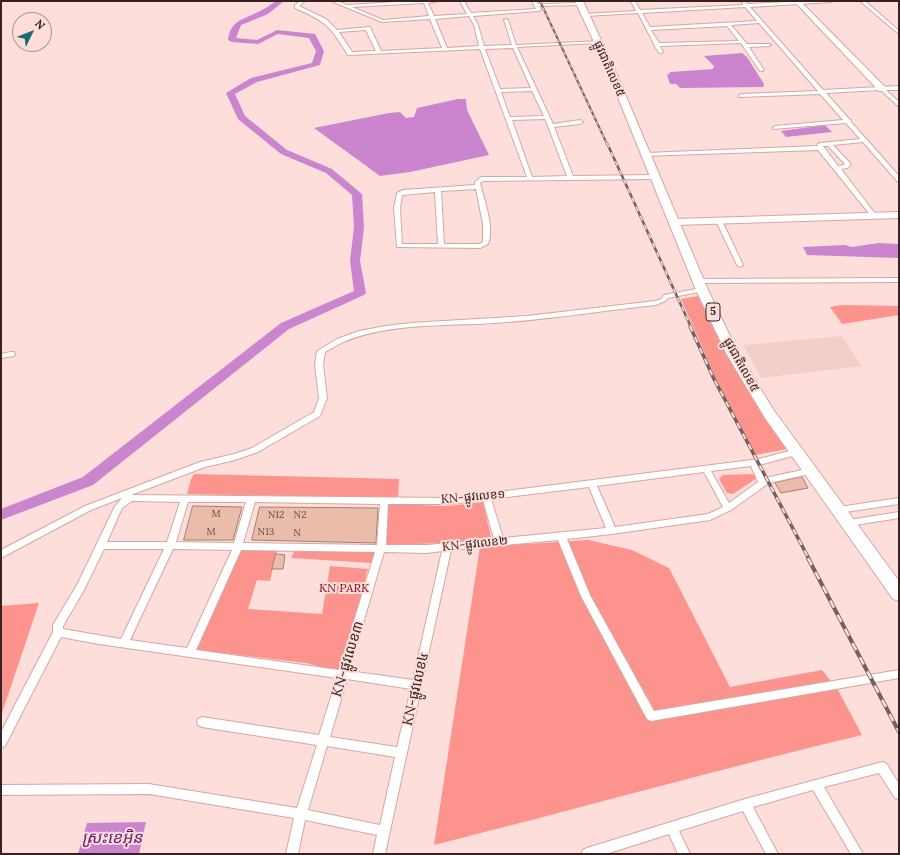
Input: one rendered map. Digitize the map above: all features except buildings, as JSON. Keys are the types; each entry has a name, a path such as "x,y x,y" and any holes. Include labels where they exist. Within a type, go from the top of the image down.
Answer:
{"highway":[{"name":"ផ្លូវជាតិលេខ៥","path":"582,7 701,285 732,352 748,380 797,452 899,594"}],"street":[{"path":"303,1 297,5 297,7 320,17 337,31 350,54 598,42"},
{"path":"333,1 378,21 539,10 536,3 640,13 681,7 747,6 830,1"},
{"path":"426,1 445,49"},
{"path":"345,7 437,1"},
{"path":"462,1 476,25 482,47 530,178"},
{"path":"633,1 661,52"},
{"path":"710,1 716,7"},
{"path":"742,1 849,121 899,180"},
{"path":"862,1 899,33"},
{"path":"798,2 899,105"},
{"path":"506,20 514,45 551,126 570,177"},
{"path":"648,29 760,22"},
{"path":"728,24 752,54 762,70"},
{"path":"337,31 368,28 379,52"},
{"path":"656,45 769,45"},
{"path":"740,96 899,88"},
{"path":"498,91 533,89"},
{"path":"509,119 546,117"},
{"path":"775,128 849,121"},
{"path":"551,126 580,122"},
{"path":"646,155 820,148 820,145 864,140"},
{"path":"829,144 848,164 846,166 836,168"},
{"path":"820,148 874,216"},
{"path":"478,187 399,194 396,208 399,246 480,246 487,241 478,187 478,180 481,179 655,177"},
{"path":"438,190 441,246"},
{"path":"675,222 899,215"},
{"path":"719,221 740,265"},
{"path":"1,554 88,508 196,466 255,450 317,414 323,398 319,365 321,350 337,341 382,329 510,320 656,302 663,300 666,296 701,285 899,280"},
{"path":"1,356 11,354"},
{"name":"KN-ផ្លូវលេខ១","path":"1,743 58,632 58,625 81,587 119,506 126,500 137,498 185,498 251,500 450,501 756,463 797,452"},
{"path":"756,463 765,482 811,471"},
{"path":"706,469 728,508"},
{"name":"KN-ផ្លូវលេខ២","path":"101,545 170,547 238,546 447,548 499,541 612,531 710,517 728,508 765,482"},
{"path":"592,483 612,531"},
{"path":"486,497 499,541"},
{"path":"124,642 170,547 185,498"},
{"path":"190,653 238,546 251,500"},
{"name":"KN-ផ្លូវលេខ៣","path":"292,854 301,814 380,548 384,501"},
{"path":"839,510 899,501"},
{"path":"849,523 899,515"},
{"path":"561,536 586,596 651,716 899,674"},
{"name":"KN-ផ្លូវលេខ៤","path":"379,854 447,548"},
{"path":"58,632 343,676 417,685"},
{"path":"202,722 402,753"},
{"path":"587,854 745,804 882,767 899,794"},
{"path":"816,784 857,854"},
{"path":"1,790 149,789 301,814 384,831"},
{"path":"745,804 772,854"},
{"path":"672,828 684,854"}],"shaded area":[{"path":"842,336 862,366 761,378 743,345"}],"green space":[{"path":"698,296 731,361 787,449 755,455 725,400 681,299"},
{"path":"841,305 899,306 899,315 842,324 830,307"},
{"path":"194,474 399,479 398,498 187,494"},
{"path":"751,474 757,478 733,494 727,493 719,479 723,475"},
{"path":"483,502 491,537 446,543 386,545 388,504 448,506"},
{"path":"588,540 632,550 669,568 730,687 822,670 838,690 862,735 755,761 434,845 480,547"},
{"name":"KN PARK","path":"278,547 270,581 257,580 248,609 322,614 330,566 368,569 340,672 306,663 197,650 239,548"},
{"path":"296,548 376,550 373,563 291,558"},
{"path":"39,603 1,716 1,606"}],"water":[{"path":"742,53 747,57 764,84 763,87 680,88 676,84 670,84 667,75 671,72 713,69 714,66 704,56"},
{"path":"458,99 466,99 467,110 489,155 410,172 380,176 314,128 389,113 400,112 406,118 414,117 417,108"},
{"path":"825,125 832,132 786,137 781,131"},
{"path":"879,243 899,244 899,258 807,255 803,247 845,245 852,247"},
{"name":"ស្រះខេអ៊ិន","path":"146,822 139,854 78,854 87,823"}],"waterway":[{"path":"1,515 88,481 285,326 360,293 355,261 359,227 357,194 329,171 284,152 241,117 230,93 254,80 316,65 320,51 312,36 277,32 258,42 232,40 233,33 238,24 265,12 280,1"}],"railway":[{"path":"540,1 607,144"},
{"path":"607,143 691,327"},
{"path":"690,326 714,379 809,559"},
{"path":"808,558 899,732"}]}
